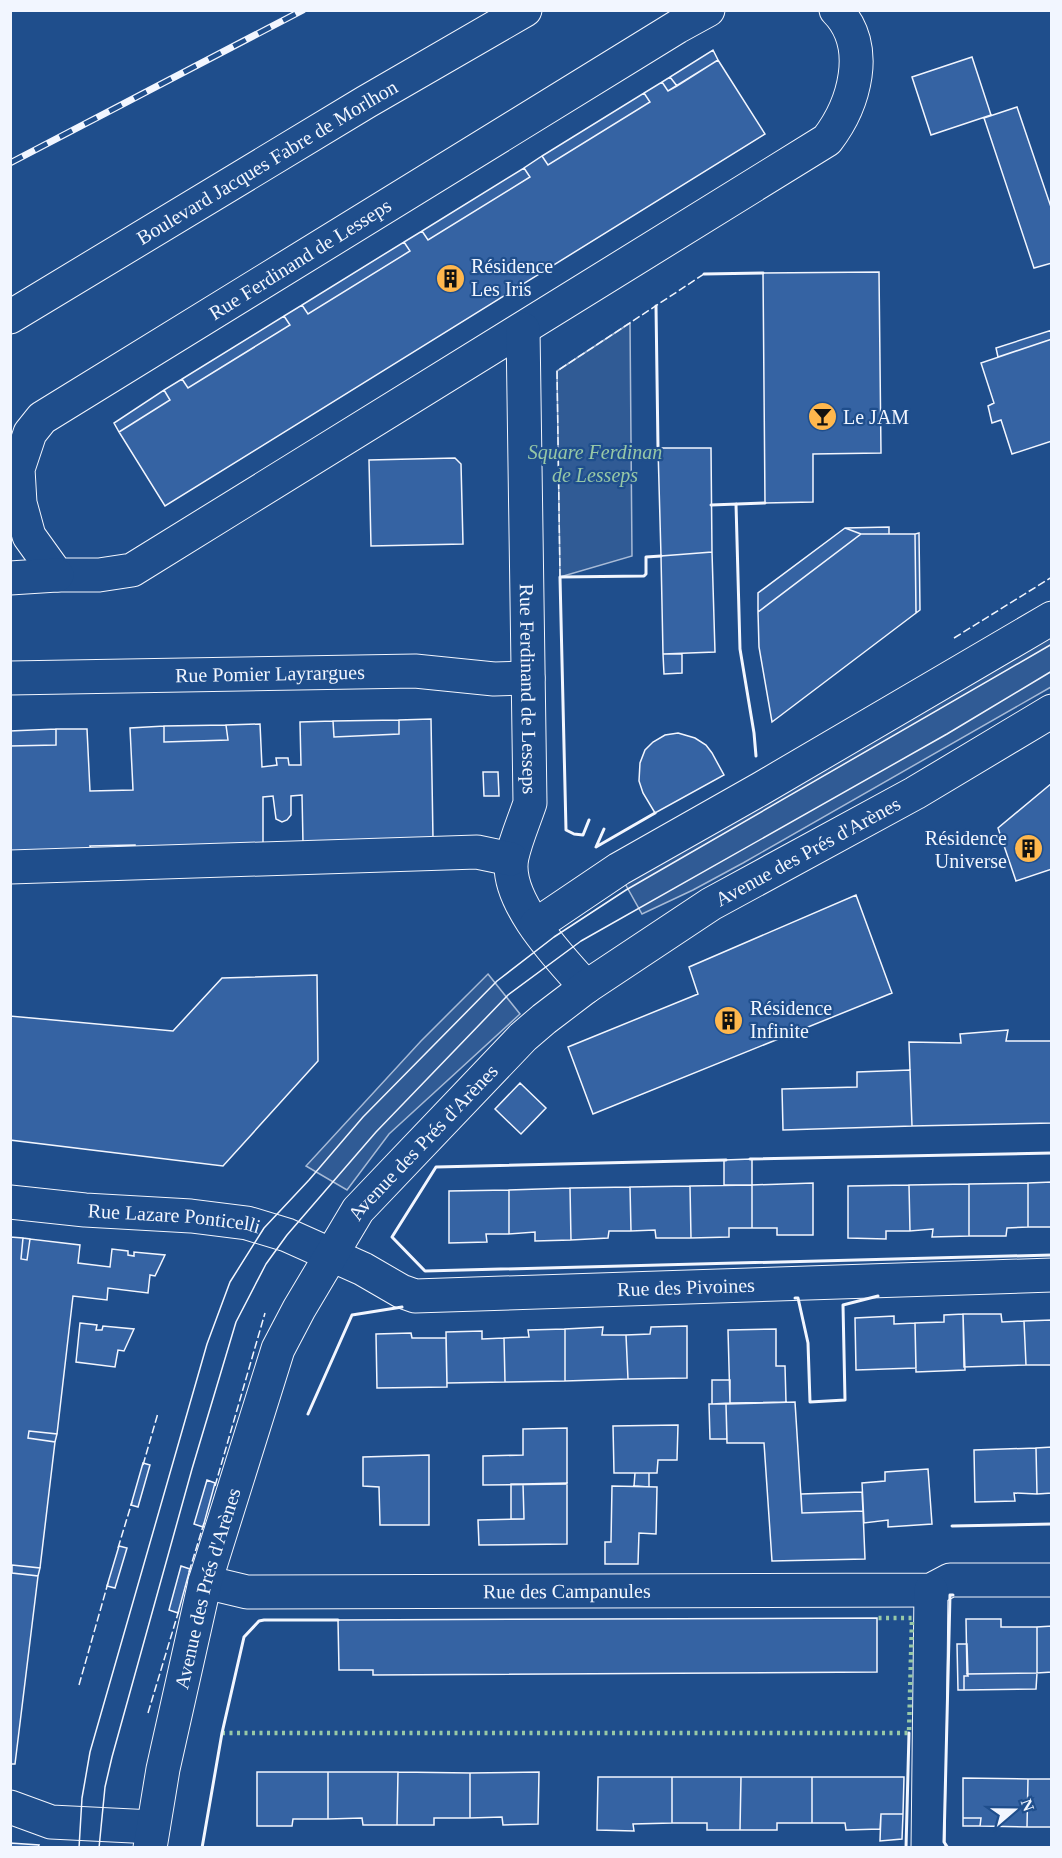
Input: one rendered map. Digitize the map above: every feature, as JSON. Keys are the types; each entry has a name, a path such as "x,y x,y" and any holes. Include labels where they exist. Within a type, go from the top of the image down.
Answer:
{"street":[{"name":"Boulevard Jacques Fabre de Morlhon","path":"10,317 366,102 525,10"},
{"name":"Rue Ferdinand de Lesseps","path":"57,575 29,536 20,503 18,469 30,434 42,418 656,39 708,10"},
{"path":"10,578 99,575 132,570 827,140 839,124 846,109 855,72 856,48 852,34 846,20 836,10"},
{"name":"Rue Ferdinand de Lesseps","path":"523,328 530,803 511,859 514,887 524,909 555,952 586,987"},
{"path":"536,925 619,869 1052,618"},
{"name":"Rue Pomier Layrargues","path":"10,678 415,671 494,679 528,678"},
{"name":"Avenue des Prés d'Arènes","path":"152,1837 163,1769 205,1582 278,1349 358,1210 523,1037 586,987 711,904 915,792 1052,711"},
{"path":"10,867 477,852 511,859"},
{"name":"Rue Lazare Ponticelli","path":"10,1202 85,1210 191,1216 247,1223 287,1235 331,1255"},
{"name":"Rue des Pivoines","path":"331,1255 415,1296 1052,1275"},
{"name":"Rue des Campanules","path":"205,1582 247,1592 932,1590 950,1580 1052,1580"},
{"path":"928,1848 932,1590"},
{"path":"10,1807 51,1822 152,1837"}],"shaded area":[{"name":"Square Ferdinan de Lesseps","path":"630,323 632,556 560,577 557,371"},
{"path":"1051,629 1051,687 743,863 642,914 623,880"},
{"path":"488,974 520,1014 389,1134 347,1190 306,1166 421,1041"}],"building":[{"path":"713,50 718,60 677,86 670,77"},
{"path":"972,57 991,115 931,135 912,77"},
{"name":"Résidence Les Iris","path":"718,60 765,134 165,506 119,432 170,400 164,390 182,379 188,388 290,325 284,316 302,305 308,314 410,251 404,242 422,231 428,240 530,177 524,168 542,156 548,165 650,102 644,93 662,82 668,91"},
{"path":"670,77 677,86 668,91 662,82"},
{"path":"644,93 650,102 548,165 542,156"},
{"path":"1017,107 1052,210 1052,263 1034,268 984,118"},
{"path":"524,168 530,177 428,240 422,231"},
{"path":"404,242 410,251 308,314 302,305"},
{"name":"Le JAM","path":"879,272 881,453 813,454 813,502 765,503 763,273"},
{"path":"284,316 290,325 188,388 182,379"},
{"path":"1052,330 1052,339 998,357 996,348"},
{"path":"1052,339 1052,441 1012,454 1001,420 992,423 988,406 994,403 981,363"},
{"path":"164,390 170,400 119,432 114,423"},
{"path":"658,448 711,448 712,552 661,556"},
{"path":"455,458 461,464 463,544 371,546 369,460"},
{"path":"889,527 889,534 861,534 845,528"},
{"path":"845,528 861,534 758,612 758,593"},
{"path":"919,533 920,610 916,613 915,534"},
{"path":"861,534 915,534 916,613 772,722 759,647 758,612"},
{"path":"712,552 715,652 663,654 661,556"},
{"path":"663,654 682,654 682,673 664,674"},
{"path":"431,719 433,839 303,843 302,795 291,796 291,815 282,822 276,819 273,796 263,797 263,844 135,849 135,845 90,846 91,850 10,853 10,746 56,745 56,729 87,729 90,791 133,790 130,728 164,726 164,742 228,740 226,725 260,724 262,767 277,765 276,758 288,758 289,765 301,765 300,722 333,721 334,737 399,734 399,720"},
{"path":"399,720 399,734 334,737 333,721"},
{"path":"226,725 228,740 164,742 164,726"},
{"path":"56,729 56,745 10,746 10,731"},
{"path":"678,733 695,738 706,745 724,775 655,813 639,781 640,763 645,750 653,742 665,735"},
{"path":"483,772 498,772 499,796 484,796"},
{"name":"Résidence Universe","path":"1052,783 1052,869 1016,881 998,828"},
{"name":"Résidence Infinite","path":"856,895 892,993 593,1114 568,1047 698,994 689,967"},
{"path":"317,975 318,1061 223,1166 10,1140 10,1016 173,1031 222,978"},
{"path":"1008,1030 1006,1041 1052,1041 1052,1123 912,1126 909,1042 961,1043 960,1034"},
{"path":"910,1070 912,1126 783,1130 782,1089 857,1087 857,1072"},
{"path":"520,1083 546,1108 521,1134 495,1109"},
{"path":"752,1159 752,1185 724,1185 724,1160"},
{"path":"1052,1182 1052,1227 1028,1227 1028,1183"},
{"path":"813,1183 813,1235 777,1235 777,1228 752,1228 752,1185"},
{"path":"1028,1183 1028,1227 1007,1228 1006,1236 969,1236 969,1184"},
{"path":"969,1184 969,1236 932,1237 933,1229 910,1231 909,1185"},
{"path":"752,1185 752,1228 729,1228 729,1237 691,1238 690,1186"},
{"path":"909,1185 910,1231 886,1231 886,1239 848,1238 848,1186"},
{"path":"690,1186 691,1238 656,1238 655,1230 631,1231 630,1187"},
{"path":"630,1187 631,1231 609,1231 608,1238 571,1240 570,1188"},
{"path":"570,1188 571,1240 535,1241 535,1232 509,1234 509,1190"},
{"path":"509,1190 509,1234 486,1234 487,1242 449,1243 449,1191"},
{"path":"10,1237 23,1238 21,1259 27,1260 30,1239 80,1245 78,1263 110,1267 112,1249 128,1251 128,1255 134,1256 134,1252 165,1255 155,1276 150,1275 148,1293 108,1288 107,1300 73,1296 57,1434 29,1431 28,1438 55,1442 40,1568 12,1565 12,1573 38,1576 15,1764 10,1764"},
{"path":"23,1238 30,1239 27,1260 21,1259"},
{"path":"963,1314 965,1370 916,1372 915,1323 944,1322 944,1315"},
{"path":"963,1314 1001,1314 1002,1322 1024,1321 1026,1365 964,1367"},
{"path":"894,1316 894,1324 915,1323 916,1368 856,1370 855,1318"},
{"path":"1052,1320 1052,1365 1026,1365 1024,1321"},
{"path":"80,1323 97,1325 96,1330 102,1330 103,1326 134,1329 124,1351 118,1350 115,1367 76,1362"},
{"path":"687,1326 687,1378 628,1379 626,1335 650,1334 651,1327"},
{"path":"603,1327 602,1335 626,1335 628,1379 565,1381 565,1329"},
{"path":"565,1329 565,1381 505,1382 504,1338 529,1337 528,1330"},
{"path":"776,1329 776,1366 785,1366 786,1402 730,1403 728,1330"},
{"path":"482,1331 482,1339 504,1338 505,1382 447,1383 446,1332"},
{"path":"411,1333 412,1338 446,1338 447,1387 377,1388 376,1334"},
{"path":"712,1380 730,1380 730,1403 712,1404"},
{"path":"795,1402 802,1513 863,1511 865,1559 772,1561 764,1443 727,1443 726,1404"},
{"path":"709,1404 726,1404 727,1439 710,1439"},
{"path":"678,1425 677,1460 658,1460 657,1473 614,1473 613,1426"},
{"path":"567,1428 567,1484 483,1485 483,1456 523,1455 523,1429"},
{"path":"29,1431 57,1434 55,1442 28,1438"},
{"path":"1052,1447 1052,1493 1037,1494 1036,1448"},
{"path":"1036,1448 1037,1494 1014,1493 1015,1501 975,1502 974,1450"},
{"path":"429,1455 429,1525 380,1525 379,1487 363,1486 363,1457"},
{"path":"143,1463 150,1465 138,1507 131,1505"},
{"path":"928,1469 932,1524 888,1527 888,1520 864,1523 862,1483 885,1481 885,1472"},
{"path":"635,1473 649,1473 649,1487 634,1486"},
{"path":"207,1480 215,1483 203,1527 194,1524"},
{"path":"567,1483 567,1544 479,1545 478,1520 524,1519 523,1484"},
{"path":"511,1484 523,1484 524,1519 511,1519"},
{"path":"612,1486 657,1487 656,1534 639,1533 638,1564 605,1564 605,1542 611,1542"},
{"path":"862,1492 863,1511 802,1513 801,1494"},
{"path":"119,1546 127,1548 115,1588 107,1586"},
{"path":"12,1565 40,1568 38,1576 12,1573"},
{"path":"181,1566 190,1569 178,1613 169,1610"},
{"path":"877,1618 877,1672 373,1675 373,1670 339,1670 338,1620"},
{"path":"966,1619 1001,1619 1001,1627 1037,1627 1037,1673 967,1674"},
{"path":"1052,1626 1052,1672 1037,1673 1037,1627"},
{"path":"957,1644 967,1644 968,1676 964,1676 964,1690 958,1690"},
{"path":"1037,1673 1036,1689 964,1690 964,1676 968,1676 967,1674"},
{"path":"257,1772 328,1772 328,1819 293,1819 292,1826 257,1826"},
{"path":"328,1772 398,1772 397,1825 363,1825 362,1818 328,1819"},
{"path":"398,1772 470,1773 470,1818 434,1818 434,1825 397,1825"},
{"path":"539,1772 538,1824 503,1825 502,1817 470,1818 470,1773"},
{"path":"598,1777 672,1777 672,1823 633,1824 634,1831 597,1830"},
{"path":"672,1777 741,1777 740,1830 707,1830 707,1823 672,1823"},
{"path":"741,1777 812,1777 812,1823 777,1823 777,1830 740,1830"},
{"path":"812,1777 904,1777 903,1814 881,1814 880,1829 846,1830 845,1823 812,1823"},
{"path":"963,1778 1028,1779 1027,1827 980,1826 981,1818 963,1818"},
{"path":"1028,1779 1052,1779 1052,1827 1027,1827"},
{"path":"881,1814 903,1814 902,1839 880,1841"},
{"path":"963,1818 981,1818 980,1826 963,1826"},
{"path":"10,1843 39,1845 38,1848 10,1848"}],"tram line":[{"path":"79,1848 82,1798 90,1752 207,1344 230,1282 264,1228 363,1117 497,981 554,937 626,890 1052,644"},
{"path":"99,1848 105,1787 112,1757 192,1469 236,1322 266,1264 287,1235 376,1132 508,995 581,941 947,734 1052,671"}],"railway":[{"path":"10,163 303,10"}],"hedge":[{"path":"222,1733 909,1733 912,1618 877,1618"}],"fence":[{"path":"560,577 557,371 704,274"},
{"path":"954,638 1052,577"},
{"path":"215,1486 265,1313"},
{"path":"143,1465 158,1413"},
{"path":"118,1548 132,1502"},
{"path":"189,1572 204,1523"},
{"path":"79,1685 108,1583"},
{"path":"148,1713 179,1610"}],"wall":[{"path":"704,274 763,273"},
{"path":"656,306 658,448"},
{"path":"711,505 765,503"},
{"path":"736,504 740,649 756,756"},
{"path":"589,820 583,835 566,830 560,577 644,576 646,557 661,556"},
{"path":"604,829 596,847 655,813"},
{"path":"750,1159 1052,1153"},
{"path":"726,1160 436,1167 392,1237 425,1271 1052,1255"},
{"path":"795,1298 798,1298 808,1343 810,1402 845,1400 843,1305 878,1296"},
{"path":"308,1414 352,1315 402,1307"},
{"path":"952,1526 1052,1524"},
{"path":"948,1848 944,1842 950,1595 953,1595"},
{"path":"202,1848 222,1733 244,1637 259,1621 264,1620 338,1620"},
{"path":"906,1848 909,1733"}],"place":[{"name":"Résidence Les Iris","path":"450,278"},
{"name":"Le JAM","path":"822,417"},
{"name":"Résidence Universe","path":"1028,849"},
{"name":"Résidence Infinite","path":"729,1020"}]}
